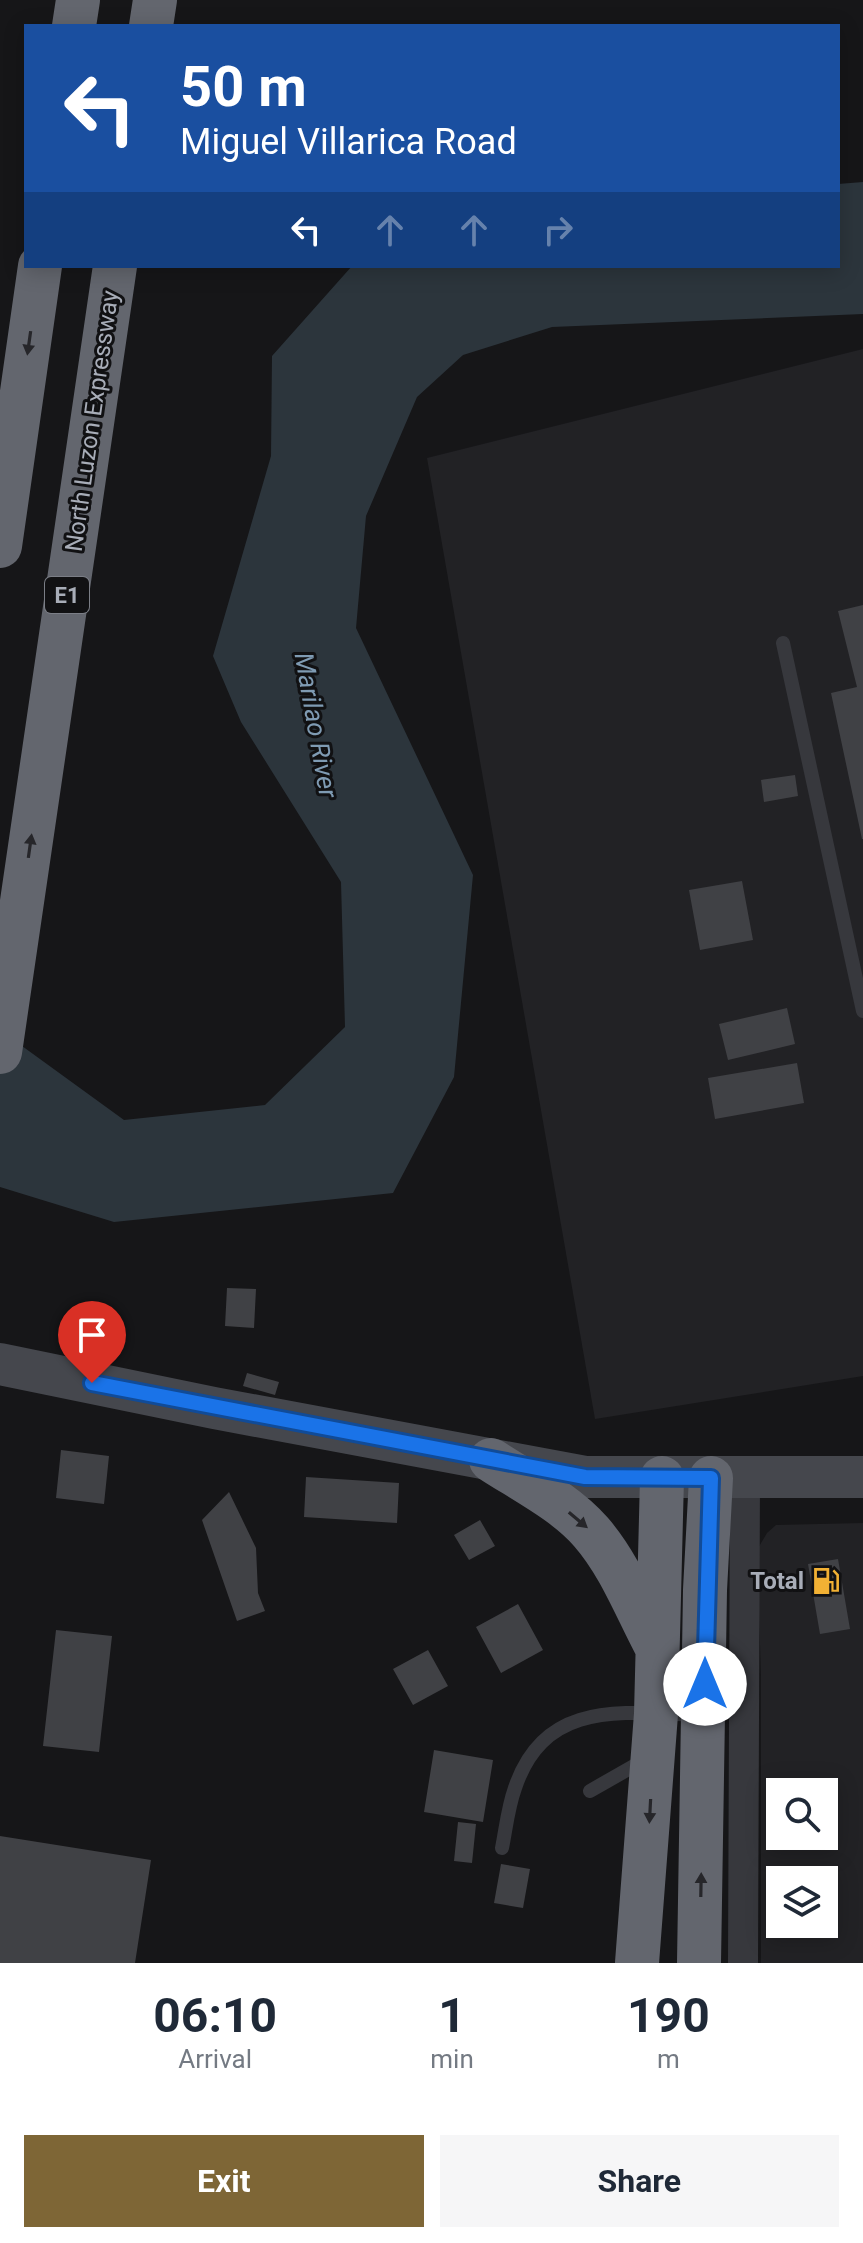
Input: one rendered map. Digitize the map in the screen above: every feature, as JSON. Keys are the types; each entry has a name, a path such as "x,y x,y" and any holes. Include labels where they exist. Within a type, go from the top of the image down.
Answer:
{"highway":[{"path":"74,24 78,0"},
{"path":"151,24 155,0"},
{"path":"0,546 40,268"},
{"name":"North Luzon Expressway","path":"0,1052 115,268"},
{"path":"491,1460 559,1505 589,1530 616,1567 658,1649"},
{"path":"637,1963 654,1734 662,1478"},
{"path":"699,1963 705,1590 728,1479"}],"main road":[{"path":"15,1367 585,1477 863,1477"}],"street":[{"path":"728,1479 743,1963"}],"lane":[{"path":"783,643 863,1011"},
{"path":"502,1848 515,1786 537,1749 563,1724 610,1711 654,1734"},
{"path":"590,1791 654,1734 705,1716"}],"shaded area":[{"path":"863,349 863,1376 595,1419 427,458"},
{"path":"863,1523 863,1963 761,1963 761,1676 757,1550 776,1525"}],"water":[{"name":"Marilao River","path":"863,182 863,314 552,327 463,355 417,397 366,516 356,628 473,875 454,1077 393,1193 114,1222 0,1187 0,1030 124,1120 265,1105 345,1027 341,882 241,722 213,656 271,456 272,356 350,268 840,268 840,184"}],"building":[{"path":"863,605 862,839 831,693 857,687 838,611"},
{"path":"795,775 798,796 764,802 761,780"},
{"path":"742,881 753,940 700,950 689,890"},
{"path":"787,1008 795,1044 728,1060 719,1024"},
{"path":"797,1063 804,1103 715,1119 708,1078"},
{"path":"227,1288 256,1289 254,1328 225,1326"},
{"path":"247,1373 279,1382 275,1395 243,1386"},
{"path":"61,1450 109,1456 104,1504 56,1498"},
{"path":"306,1477 399,1483 397,1523 304,1517"},
{"path":"229,1492 256,1548 258,1593 265,1611 237,1621 202,1520"},
{"path":"480,1520 495,1546 469,1560 454,1535"},
{"name":"Total","path":"838,1559 850,1629 820,1634 808,1564"},
{"path":"518,1604 543,1650 501,1673 476,1627"},
{"path":"56,1630 112,1636 99,1752 43,1746"},
{"path":"428,1650 448,1686 413,1705 393,1669"},
{"path":"434,1750 493,1760 483,1822 424,1812"},
{"path":"458,1822 476,1824 472,1863 454,1861"},
{"path":"0,1836 151,1860 135,1963 0,1963"},
{"path":"501,1864 530,1869 523,1908 494,1903"}],"place":[{"name":"Total","path":"826,1581"}],"route":[{"path":"92,1383 585,1477 711,1478 705,1590 705,1684"}]}
